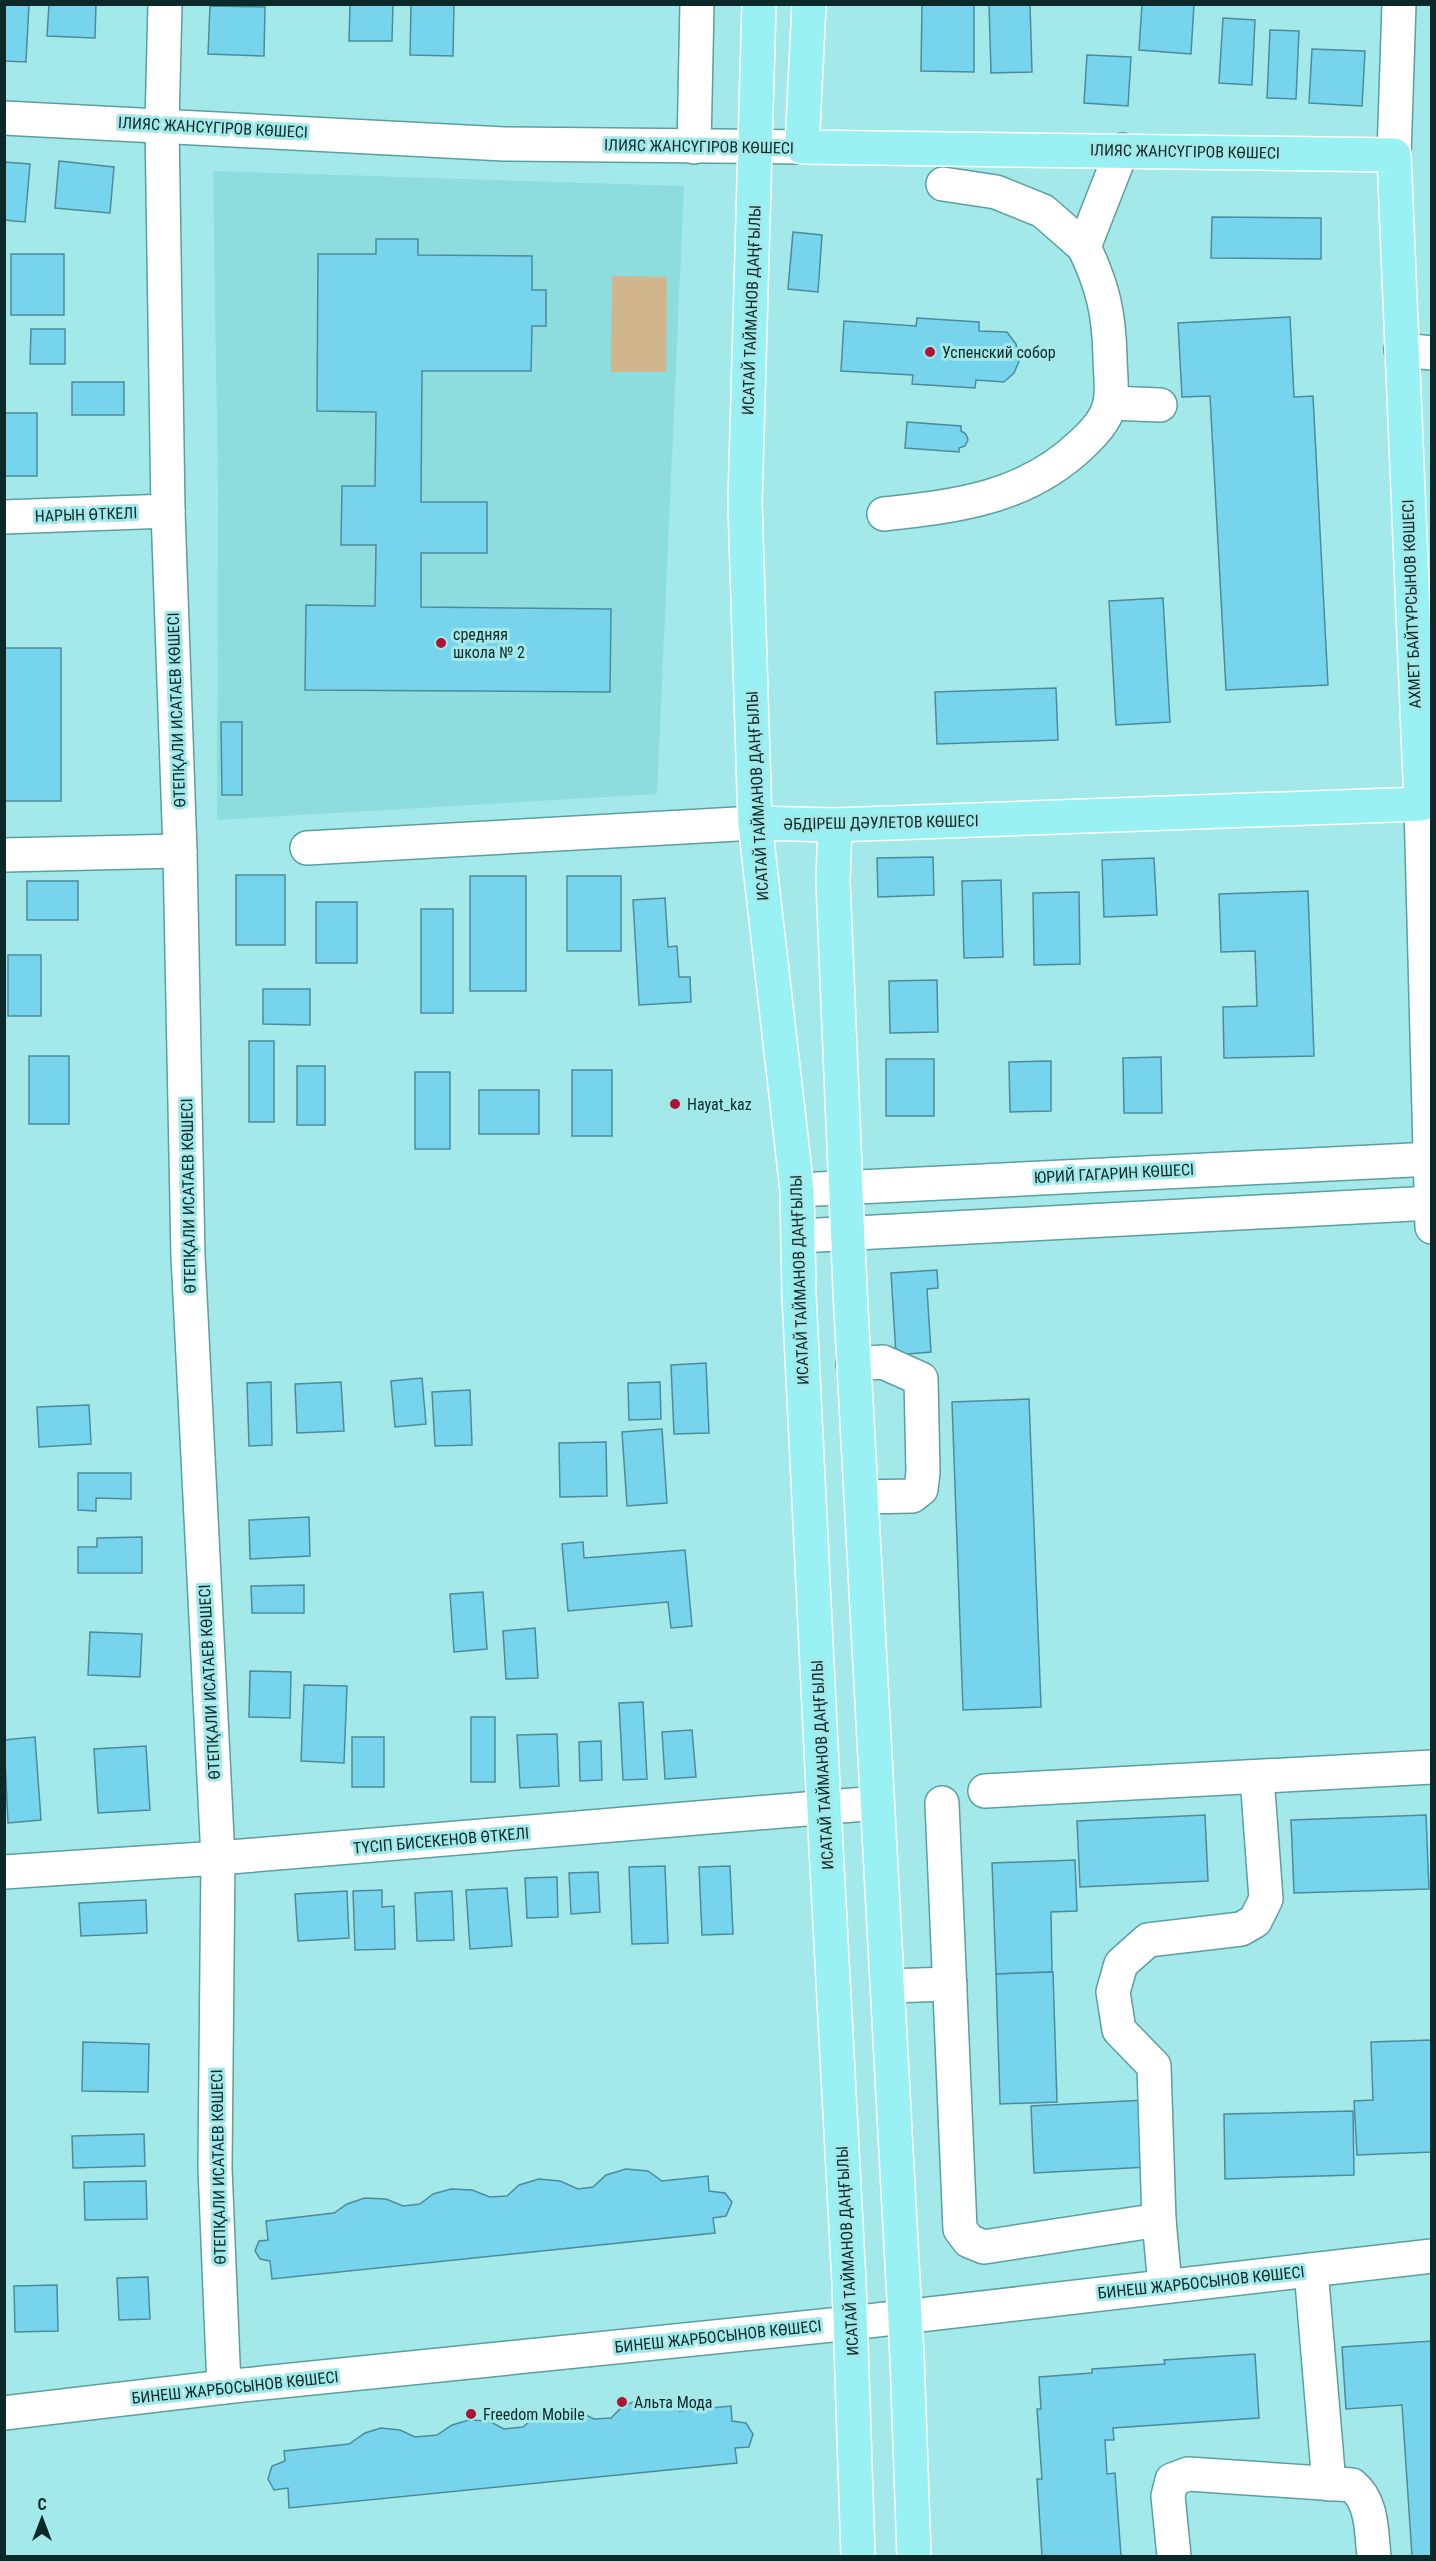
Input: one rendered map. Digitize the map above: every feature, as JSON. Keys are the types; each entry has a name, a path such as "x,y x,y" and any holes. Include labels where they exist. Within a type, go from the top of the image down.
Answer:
{"main road":[{"name":"ИСАТАЙ ТАЙМАНОВ ДАҢҒЫЛЫ","path":"759,4 745,502 755,823 797,1190 799,1294 850,2323 856,2553"},
{"path":"802,147 809,4"},
{"name":"ІЛИЯС ЖАНСҮГІРОВ КӨШЕСІ","path":"802,147 1394,155"},
{"name":"АХМЕТ БАЙТҰРСЫНОВ КӨШЕСІ","path":"1394,155 1416,352 1424,745 1421,804"},
{"name":"ӘБДІРЕШ ДӘУЛЕТОВ КӨШЕСІ","path":"755,823 835,825 1421,804"},
{"path":"835,825 833,881 854,1364 888,1986 914,2556"}],"street":[{"name":"ӨТЕПҚАЛИ ИСАТАЕВ КӨШЕСІ","path":"165,4 162,124 168,511 180,851 188,1256 218,1858 215,2168 224,2387"},
{"path":"694,147 697,4"},
{"name":"АХМЕТ БАЙТҰРСЫНОВ КӨШЕСІ","path":"1394,155 1400,4"},
{"name":"ІЛИЯС ЖАНСҮГІРОВ КӨШЕСІ","path":"4,118 162,124 504,144 802,147"},
{"path":"1084,247 1122,150"},
{"path":"884,514 951,506 1014,489 1062,464 1097,430 1110,403 1110,337 1102,287 1084,247 1043,211 996,192 943,184"},
{"path":"1110,403 1160,405"},
{"name":"НАРЫН ӨТКЕЛІ","path":"4,517 168,511"},
{"name":"АХМЕТ БАЙТҰРСЫНОВ КӨШЕСІ","path":"1421,804 1431,1211"},
{"name":"ӘБДІРЕШ ДӘУЛЕТОВ КӨШЕСІ","path":"307,848 755,823"},
{"path":"4,855 180,851"},
{"name":"ЮРИЙ ГАГАРИН КӨШЕСІ","path":"797,1190 1431,1159"},
{"path":"799,1236 1431,1211"},
{"path":"854,1364 883,1362 921,1379 923,1472 921,1489 912,1496 861,1497"},
{"path":"985,1791 1431,1767"},
{"path":"1165,2286 1159,2220 1154,2066 1119,2030 1113,1992 1121,1964 1148,1940 1241,1929 1255,1921 1266,1899 1257,1777"},
{"name":"ТҮСІП БИСЕКЕНОВ ӨТКЕЛІ","path":"4,1872 218,1858 877,1803"},
{"path":"942,1803 960,2229 969,2241 984,2247 1159,2220"},
{"path":"888,1986 950,1984"},
{"name":"БИНЕШ ЖАРБОСЫНОВ КӨШЕСІ","path":"4,2413 224,2387 850,2323 1431,2256"},
{"path":"1311,2270 1329,2484"},
{"path":"1174,2556 1168,2496 1172,2480 1188,2474 1352,2485 1363,2494 1368,2508 1374,2556"}],"shaded area":[{"name":"cредняя школа № 2","path":"213,171 684,186 657,794 217,820 218,492"},
{"path":"612,276 667,277 666,372 611,372"}],"building":[{"path":"4,4 29,4 26,62 4,61"},
{"path":"49,4 96,4 95,38 47,36"},
{"path":"350,4 393,4 392,41 349,41"},
{"path":"411,4 454,4 453,56 410,55"},
{"path":"922,4 974,4 974,72 921,71"},
{"path":"989,4 1030,4 1032,72 991,73"},
{"path":"1142,4 1194,4 1191,54 1139,50"},
{"path":"210,6 265,7 264,56 208,54"},
{"path":"1223,18 1255,20 1252,85 1219,83"},
{"path":"1270,30 1299,31 1296,99 1267,98"},
{"path":"1312,49 1365,51 1362,106 1309,103"},
{"path":"1087,55 1131,57 1128,106 1084,103"},
{"path":"59,161 114,167 110,213 55,208"},
{"path":"4,162 30,164 25,222 4,220"},
{"path":"1212,217 1321,218 1321,259 1211,258"},
{"path":"793,232 822,235 818,292 788,289"},
{"path":"376,239 418,239 418,255 532,256 532,290 546,290 546,326 532,326 531,371 422,371 421,502 487,502 487,553 421,553 421,607 611,609 610,692 305,690 306,605 375,606 376,545 341,545 342,486 375,486 376,412 317,411 318,254 376,254"},
{"path":"11,254 64,254 64,315 11,315"},
{"path":"1290,317 1294,397 1313,396 1328,685 1226,690 1210,396 1182,397 1178,323"},
{"name":"Успенский собор","path":"917,318 979,322 979,331 1007,332 1016,344 1020,359 1014,373 1004,382 976,380 975,388 912,384 913,375 841,371 844,321 916,326"},
{"path":"31,329 65,329 65,364 30,364"},
{"path":"72,382 124,382 124,415 72,415"},
{"path":"4,413 37,413 37,476 4,476"},
{"path":"907,422 961,426 961,431 966,434 968,440 965,446 959,448 959,452 905,448"},
{"path":"1163,598 1170,722 1116,725 1109,601"},
{"path":"4,648 61,648 61,801 4,801"},
{"path":"1056,688 1058,740 937,744 935,692"},
{"path":"221,722 242,722 242,795 222,795"},
{"path":"933,857 934,895 878,897 877,858"},
{"path":"1154,858 1157,915 1104,917 1102,860"},
{"path":"236,875 285,875 285,945 236,945"},
{"path":"470,876 526,876 526,991 470,991"},
{"path":"567,876 621,876 621,951 567,951"},
{"path":"1001,880 1003,957 964,958 962,881"},
{"path":"27,881 78,881 78,920 27,920"},
{"path":"1308,891 1314,1056 1224,1058 1223,1007 1257,1006 1255,951 1221,952 1219,894"},
{"path":"1079,892 1080,964 1034,965 1033,893"},
{"path":"665,898 668,947 677,946 679,977 690,977 691,1002 639,1005 633,900"},
{"path":"316,902 357,902 357,963 316,963"},
{"path":"421,909 453,909 453,1013 421,1013"},
{"path":"8,955 41,955 41,1016 8,1016"},
{"path":"937,980 938,1032 890,1033 889,981"},
{"path":"263,989 310,989 310,1025 263,1024"},
{"path":"249,1041 274,1041 274,1122 249,1122"},
{"path":"29,1056 69,1056 69,1124 29,1124"},
{"path":"1161,1057 1162,1113 1124,1113 1123,1058"},
{"path":"886,1059 934,1059 934,1116 886,1116"},
{"path":"1051,1061 1051,1111 1010,1112 1009,1062"},
{"path":"297,1066 325,1066 325,1125 297,1125"},
{"path":"572,1070 612,1070 612,1136 572,1136"},
{"path":"415,1072 450,1072 450,1149 415,1149"},
{"path":"479,1090 539,1090 539,1134 479,1134"},
{"path":"937,1270 938,1288 927,1289 931,1352 896,1355 891,1273"},
{"path":"706,1363 709,1433 674,1434 671,1365"},
{"path":"422,1378 426,1424 395,1427 391,1381"},
{"path":"271,1382 272,1445 249,1446 247,1383"},
{"path":"341,1382 344,1431 297,1433 295,1384"},
{"path":"660,1382 661,1419 629,1420 628,1383"},
{"path":"470,1390 472,1445 435,1446 432,1392"},
{"path":"1029,1399 1041,1707 963,1710 952,1402"},
{"path":"89,1405 91,1444 39,1447 37,1407"},
{"path":"662,1429 667,1503 627,1506 622,1432"},
{"path":"606,1442 607,1496 560,1497 559,1443"},
{"path":"78,1473 131,1473 131,1499 96,1498 96,1511 78,1510"},
{"path":"309,1517 310,1556 250,1559 249,1520"},
{"path":"142,1537 142,1573 78,1573 78,1547 97,1547 97,1538"},
{"path":"583,1542 584,1558 685,1550 692,1626 671,1628 668,1602 568,1611 562,1544"},
{"path":"304,1585 304,1613 252,1613 251,1586"},
{"path":"483,1592 487,1649 454,1652 450,1594"},
{"path":"535,1628 538,1678 506,1679 503,1631"},
{"path":"90,1632 142,1634 140,1677 88,1675"},
{"path":"250,1671 291,1672 290,1718 249,1717"},
{"path":"304,1685 347,1686 344,1763 301,1761"},
{"path":"643,1702 647,1779 623,1780 619,1703"},
{"path":"471,1717 495,1717 495,1782 471,1782"},
{"path":"692,1730 696,1777 665,1779 662,1732"},
{"path":"557,1734 559,1786 520,1788 517,1735"},
{"path":"35,1737 41,1820 8,1823 4,1740"},
{"path":"352,1737 384,1737 384,1787 352,1787"},
{"path":"601,1741 602,1780 580,1781 579,1742"},
{"path":"146,1746 150,1810 98,1813 94,1749"},
{"path":"1205,1815 1208,1881 1080,1887 1077,1821"},
{"path":"1426,1815 1429,1889 1294,1893 1291,1820"},
{"path":"1075,1860 1077,1911 1051,1912 1052,1972 996,1974 992,1863"},
{"path":"665,1866 668,1943 632,1944 629,1867"},
{"path":"730,1866 733,1934 702,1935 699,1867"},
{"path":"598,1872 600,1912 571,1914 569,1873"},
{"path":"557,1877 558,1917 527,1918 525,1878"},
{"path":"507,1888 512,1946 470,1949 466,1890"},
{"path":"382,1890 382,1907 394,1906 395,1949 355,1950 353,1891"},
{"path":"347,1891 349,1938 298,1941 295,1894"},
{"path":"452,1891 454,1940 417,1941 415,1893"},
{"path":"146,1900 147,1933 81,1936 79,1903"},
{"path":"1053,1972 1057,2102 1000,2104 996,1974"},
{"path":"1432,2040 1432,2152 1357,2155 1354,2101 1373,2100 1371,2042"},
{"path":"83,2042 149,2044 148,2092 82,2091"},
{"path":"1145,2100 1148,2167 1034,2173 1031,2106"},
{"path":"1353,2111 1354,2175 1225,2179 1224,2114"},
{"path":"144,2134 145,2166 73,2168 72,2136"},
{"path":"626,2169 648,2171 662,2181 708,2176 709,2191 725,2193 732,2202 726,2216 713,2218 715,2233 272,2279 270,2261 260,2259 255,2251 259,2241 268,2240 266,2221 334,2213 347,2204 365,2198 386,2199 403,2206 420,2204 433,2194 451,2189 472,2190 490,2197 507,2196 519,2185 539,2179 560,2181 578,2189 593,2187 606,2175"},
{"path":"146,2181 147,2219 85,2220 84,2182"},
{"path":"148,2277 150,2319 119,2320 117,2278"},
{"path":"57,2285 58,2331 15,2332 14,2286"},
{"path":"1432,2341 1432,2556 1412,2556 1402,2405 1346,2409 1342,2347"},
{"path":"1255,2354 1259,2418 1113,2428 1114,2440 1105,2440 1107,2474 1115,2473 1121,2556 1042,2556 1037,2479 1042,2479 1037,2409 1041,2409 1039,2377 1092,2373 1092,2369 1165,2364 1164,2360"},
{"path":"641,2399 663,2402 679,2411 731,2406 732,2421 746,2423 753,2434 749,2447 735,2448 737,2463 289,2508 288,2488 274,2490 268,2479 272,2466 285,2461 284,2451 349,2444 365,2433 381,2428 400,2430 415,2437 437,2435 452,2425 469,2420 489,2421 504,2429 523,2427 537,2415 555,2409 578,2411 594,2419 611,2418 623,2406"}],"place":[{"name":"Успенский собор","path":"930,352"},
{"name":"cредняя школа № 2","path":"441,643"},
{"name":"Hayat_kaz","path":"675,1104"},
{"name":"Альта Мода","path":"622,2402"},
{"name":"Freedom Mobile","path":"471,2414"}]}
